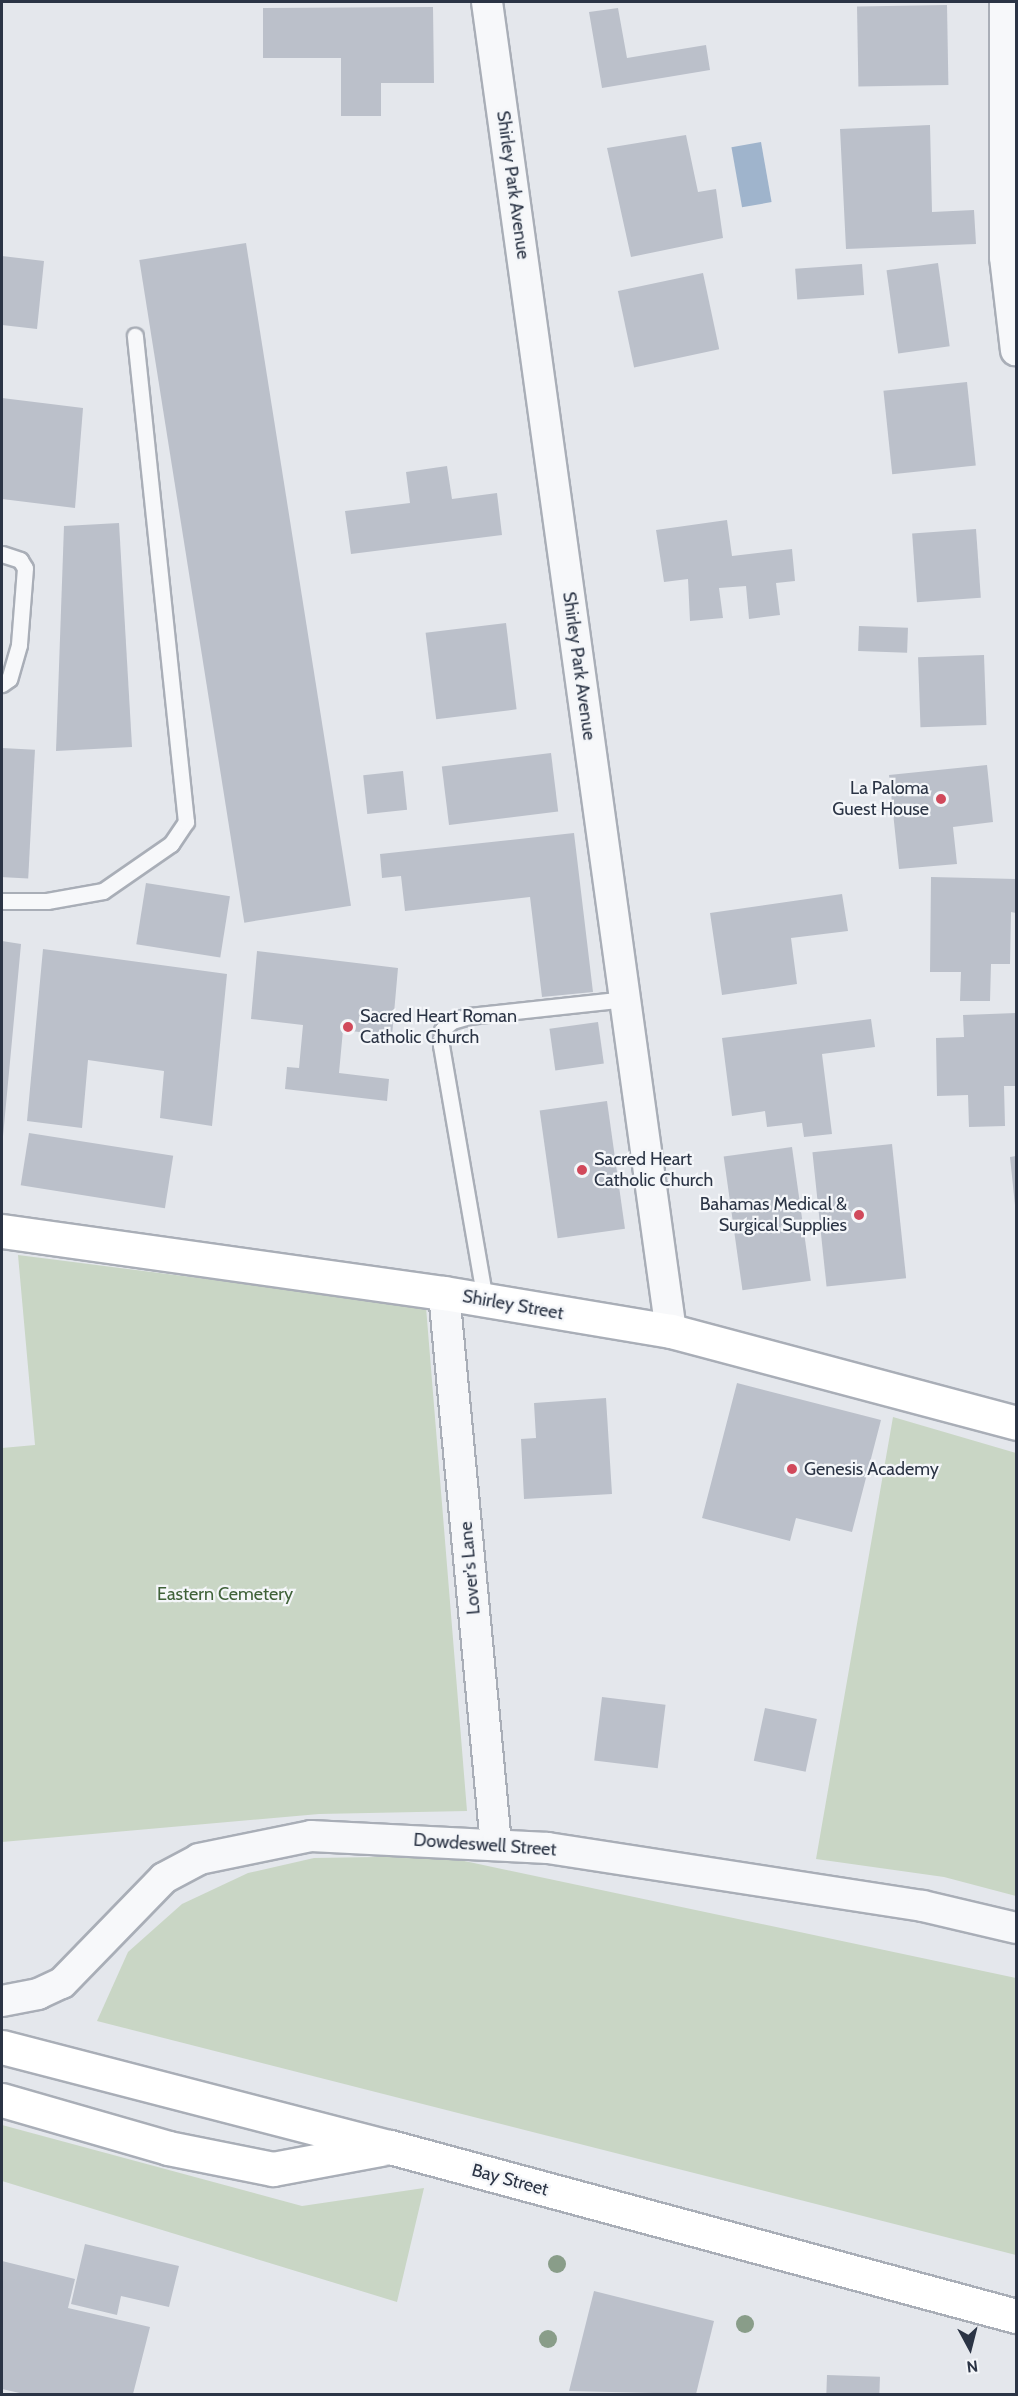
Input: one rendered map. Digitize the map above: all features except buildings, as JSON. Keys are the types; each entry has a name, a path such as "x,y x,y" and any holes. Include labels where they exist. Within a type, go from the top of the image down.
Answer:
{"highway":[{"name":"Shirley Street","path":"2,1231 444,1293 671,1331 1017,1423"},
{"name":"Bay Street","path":"2,2047 390,2147 1017,2316"},
{"path":"2,2100 168,2148 273,2169 390,2147"}],"street":[{"name":"Shirley Park Avenue","path":"487,2 671,1331"},
{"path":"1005,2 1011,145 1005,257 1017,350"},
{"name":"Lover's Lane","path":"444,1293 496,1844"},
{"name":"Dowdeswell Street","path":"2,2001 38,1994 62,1983 164,1878 199,1859 311,1836 548,1848 923,1906 1017,1928"}],"lane":[{"path":"2,901 47,901 103,891 171,844 186,822 135,336"},
{"path":"2,554 20,560 25,568 19,645 9,679 2,684"},
{"path":"485,1300 441,1045 442,1030 452,1021 469,1016 626,999"}],"green space":[{"name":"Eastern Cemetery","path":"18,1255 426,1307 467,1811 319,1814 2,1842 2,1448 35,1445"},
{"path":"893,1417 1016,1453 1016,1896 944,1877 816,1859"},
{"path":"441,1856 1016,1978 1016,2255 97,2021 128,1952 182,1904 248,1873 314,1858"},
{"path":"2,2125 302,2206 424,2188 397,2302 2,2181"}],"water":[{"path":"761,142 772,202 742,207 731,147"}],"place":[{"name":"La Paloma Guest House","path":"941,799"},
{"name":"Sacred Heart Roman Catholic Church","path":"348,1027"},
{"name":"Sacred Heart Catholic Church","path":"582,1170"},
{"name":"Bahamas Medical & Surgical Supplies","path":"859,1215"},
{"name":"Genesis Academy","path":"792,1469"}]}
